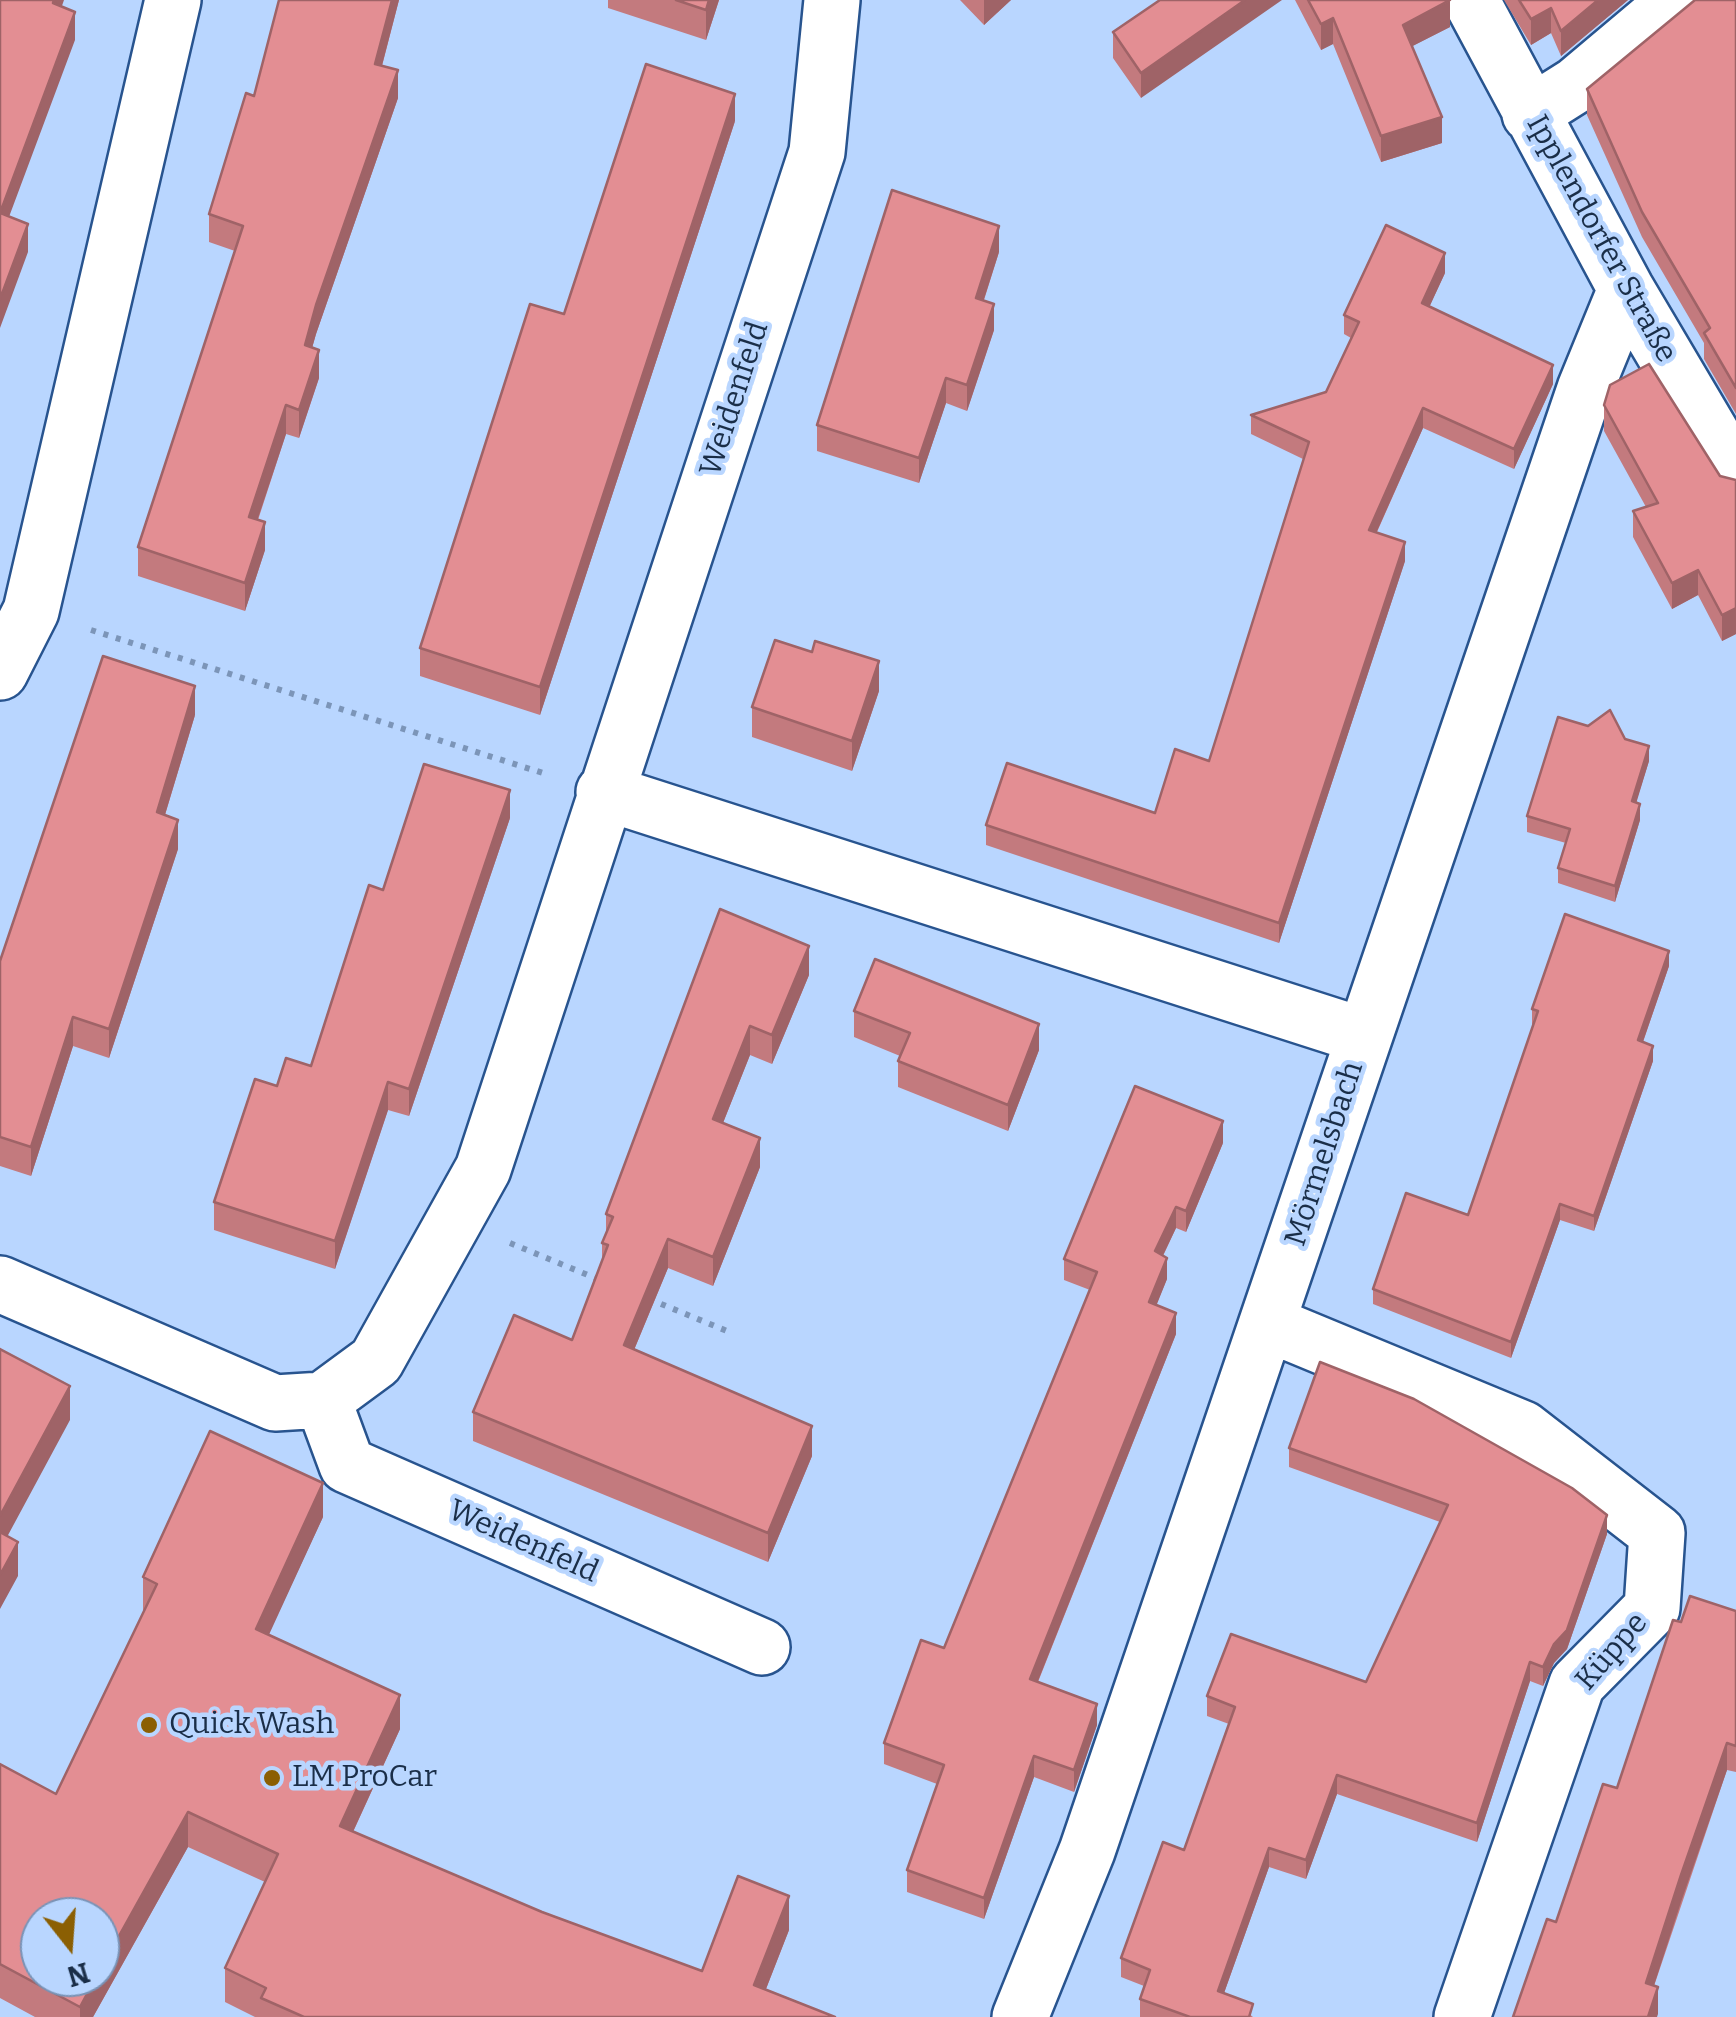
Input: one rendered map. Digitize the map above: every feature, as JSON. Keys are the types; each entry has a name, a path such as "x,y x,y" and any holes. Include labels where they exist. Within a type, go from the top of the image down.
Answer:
{"street":[{"path":"0,672 30,611 173,0"},
{"name":"Weidenfeld","path":"762,1647 348,1465 323,1400 376,1361 483,1169 817,152 832,0"},
{"name":"Ipplendorfer Straße","path":"1470,0 1626,289 1736,476"},
{"path":"1530,114 1576,85 1677,0"},
{"name":"Mörmelsbach","path":"1020,2017 1087,1851 1585,389 1626,289"},
{"path":"604,792 1364,1036"},
{"path":"0,1284 275,1403 323,1400"},
{"name":"Küppe","path":"1269,1324 1523,1429 1657,1533 1652,1608 1576,1684 1462,2017"}],"path":[{"path":"30,611 604,792"},
{"path":"457,1214 500,1240 605,1282"},
{"path":"640,1296 726,1331"}],"building":[{"path":"0,0 54,0 53,3 75,12 0,213"},
{"path":"279,0 392,0 375,64 398,70 316,305 305,345 319,350 299,410 286,405 249,517 265,522 245,583 138,547 243,226 209,214 246,93 254,96"},
{"path":"676,0 709,0 706,10"},
{"path":"1160,0 1245,0 1141,73 1113,32"},
{"path":"1308,0 1450,0 1403,25 1442,117 1381,136 1333,18 1321,24"},
{"path":"1519,0 1598,0 1561,31 1551,8 1531,19"},
{"path":"1695,0 1736,0 1736,388 1704,333 1710,328 1642,212 1587,89"},
{"path":"646,64 735,94 540,687 420,648 530,304 564,314"},
{"path":"892,190 999,226 976,298 994,304 967,385 946,378 919,458 817,425"},
{"path":"0,213 28,224 0,299"},
{"path":"1386,225 1445,253 1422,303 1553,365 1514,449 1423,408 1369,530 1405,542 1279,923 986,825 1007,763 1155,813 1175,749 1209,761 1309,442 1251,415 1326,392 1359,322 1344,315"},
{"path":"1649,364 1720,476 1736,480 1736,608 1722,615 1698,570 1672,583 1633,511 1658,503 1604,405 1610,385"},
{"path":"775,640 812,652 815,641 879,661 852,741 752,707"},
{"path":"103,656 195,686 157,812 178,820 109,1029 73,1017 31,1147 0,1137 0,961"},
{"path":"1610,710 1625,739 1649,746 1632,801 1640,804 1615,886 1558,868 1570,829 1527,816 1558,717 1588,726"},
{"path":"424,764 510,790 409,1089 388,1082 335,1241 214,1202 255,1079 277,1086 286,1058 311,1066 369,885 383,890"},
{"path":"720,909 809,946 772,1035 750,1026 713,1119 760,1138 713,1257 668,1239 624,1345 812,1426 768,1533 473,1412 514,1315 572,1340 608,1245 602,1243 613,1217 606,1214"},
{"path":"1565,914 1669,951 1638,1040 1653,1046 1594,1216 1560,1204 1511,1342 1373,1289 1406,1193 1468,1215 1538,1011 1532,1009"},
{"path":"875,959 1039,1024 1008,1105 898,1061 910,1033 854,1011"},
{"path":"1135,1086 1223,1121 1186,1211 1176,1207 1155,1251 1167,1258 1149,1302 1176,1313 1030,1679 1097,1704 1074,1770 1034,1756 984,1898 907,1870 944,1765 884,1743 921,1640 944,1648 1097,1272 1064,1259"},
{"path":"0,1349 70,1386 0,1516"},
{"path":"1320,1362 1414,1399 1572,1488 1607,1515 1567,1630 1554,1644 1543,1667 1530,1662 1477,1823 1337,1775 1306,1860 1269,1848 1218,1991 1253,2004 1249,2017 1190,2017 1140,1999 1150,1970 1121,1958 1163,1842 1184,1850 1235,1707 1207,1696 1231,1634 1366,1682 1448,1505 1289,1448"},
{"path":"210,1431 323,1483 256,1629 400,1695 340,1826 542,1912 702,1971 738,1876 789,1896 754,1985 835,2017 304,2017 261,1998 266,1988 225,1968 278,1854 188,1812 120,1934 120,1897 20,1897 20,1975 0,1964 0,1764 56,1794 157,1584 143,1577"},
{"path":"0,1532 18,1542 0,1575"},
{"path":"1690,1596 1736,1611 1736,1746 1727,1743 1681,1875 1646,1983 1658,1987 1648,2017 1513,2017 1547,1919 1556,1922 1603,1784 1617,1788 1673,1620 1681,1622"},
{"path":"61,1997 85,1997 80,2007"}],"place":[{"name":"Quick Wash","path":"149,1725"},
{"name":"LM ProCar","path":"272,1778"}]}
